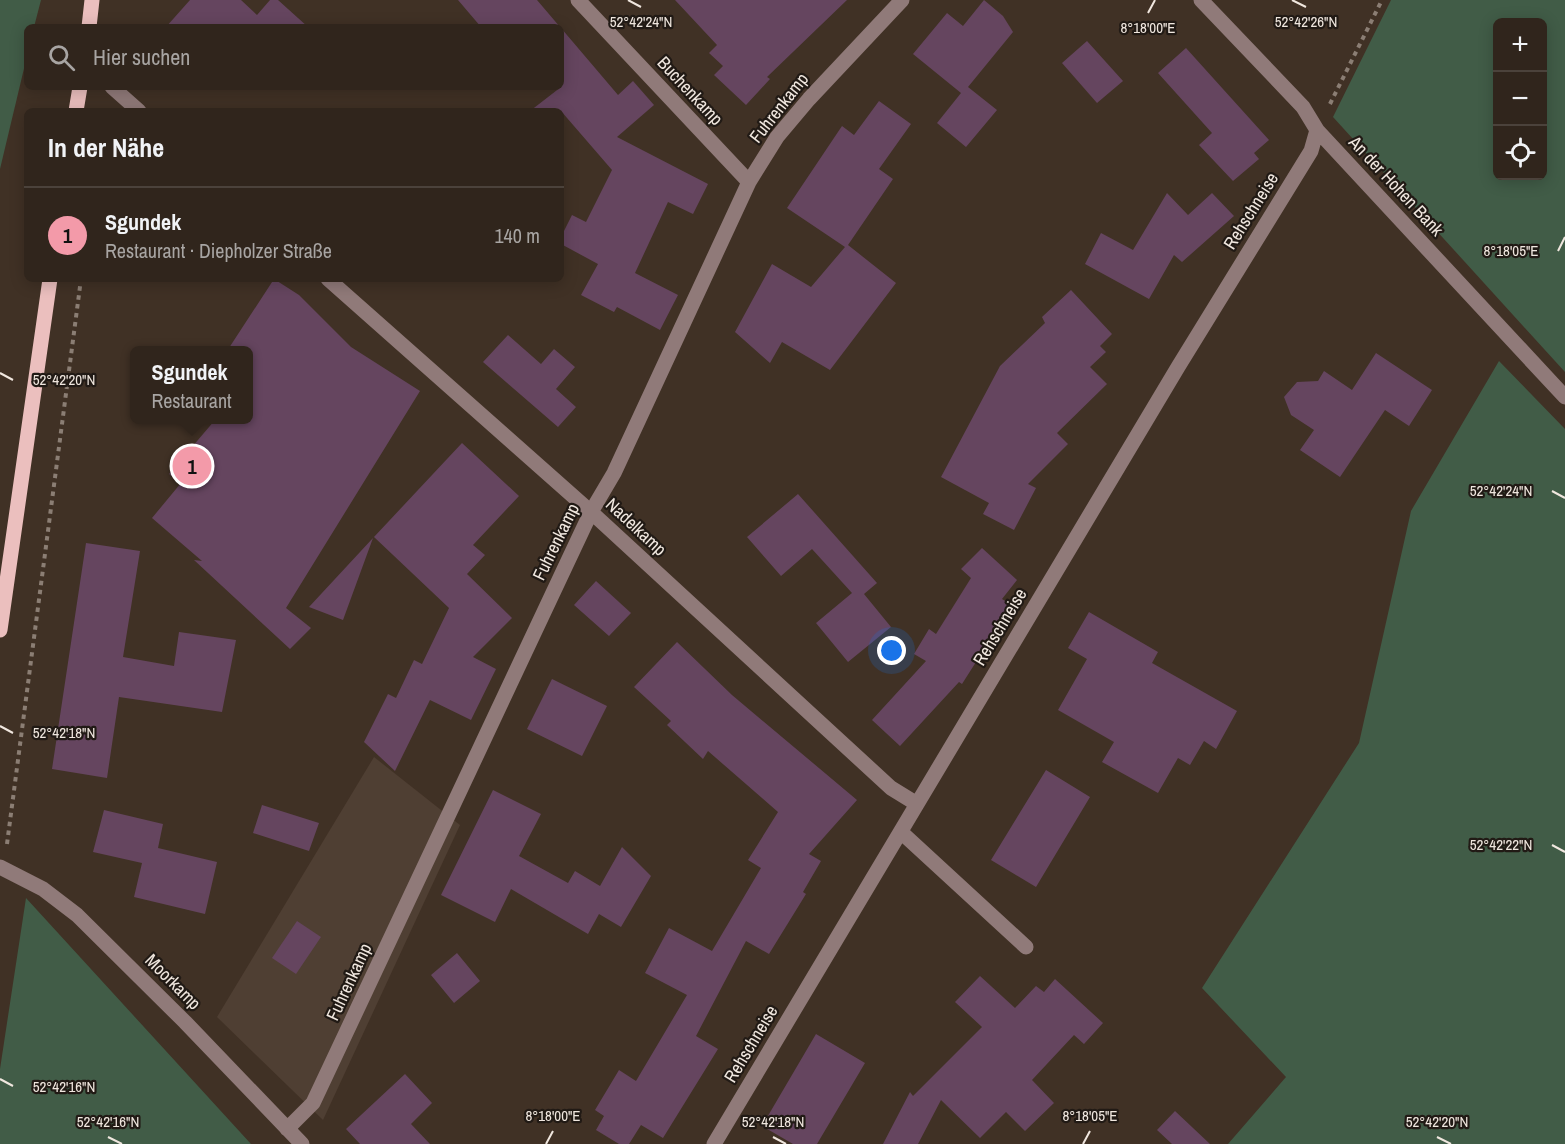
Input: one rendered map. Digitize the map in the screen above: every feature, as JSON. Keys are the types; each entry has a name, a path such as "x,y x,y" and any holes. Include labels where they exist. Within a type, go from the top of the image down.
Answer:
{"main road":[{"path":"88,24 92,0"},
{"path":"76,108 80,90"},
{"path":"0,630 4,581 50,282"}],"street":[{"name":"Buchenkamp","path":"578,0 749,182"},
{"name":"Fuhrenkamp","path":"287,1129 313,1103 591,512 614,473 749,182 777,136 802,106 902,0"},
{"name":"An der Hohen Bank","path":"1201,0 1303,107 1317,130 1565,397"},
{"path":"116,90 136,108"},
{"name":"Rehschneise","path":"714,1144 1178,366 1311,152 1317,130"},
{"name":"Nadelkamp","path":"331,282 591,512 891,788 917,804"},
{"path":"901,832 1026,947"},
{"name":"Moorkamp","path":"2,868 43,889 77,915 185,1022 302,1144"}],"path":[{"path":"1317,130 1382,0"},
{"path":"2,868 81,282"}],"shaded area":[{"path":"374,757 460,825 323,1120 217,1017"}],"green space":[{"path":"0,0 41,0 35,24 24,24 24,69 0,169"},
{"path":"1391,0 1565,0 1565,372 1333,117"},
{"path":"1499,361 1565,429 1565,1144 1228,1144 1286,1077 1202,988 1359,743 1411,511"},
{"path":"26,898 251,1144 0,1144 0,1069"}],"building":[{"path":"190,0 241,0 257,15 270,0 278,0 305,24 169,24"},
{"path":"458,0 537,0 557,24 478,24"},
{"path":"675,0 847,0 767,77 770,79 746,105 714,75 723,66 709,53 717,45"},
{"path":"984,0 1003,16 1013,32 968,87 997,110 966,147 937,123 961,93 913,54 947,13 963,26"},
{"path":"564,32 618,95 633,81 654,105 617,137 708,184 693,214 668,202 635,273 678,295 660,330 617,307 614,312 581,295 598,264 564,246 564,231 572,215 586,222 612,170 564,114 564,108 534,108 557,90 564,90"},
{"path":"1087,41 1123,81 1097,103 1062,63"},
{"path":"1186,48 1269,140 1254,153 1259,159 1233,181 1199,145 1212,133 1158,73"},
{"path":"879,101 911,124 879,169 893,179 848,245 896,283 830,370 782,342 770,363 735,332 772,264 811,287 845,247 787,208 842,126 854,135"},
{"path":"1167,193 1188,215 1212,193 1234,216 1182,262 1174,255 1149,299 1085,264 1101,233 1133,250"},
{"path":"272,282 279,282 299,295 351,347 420,391 286,608 311,628 290,649 194,560 202,561 152,518 181,483 169,474 212,424 253,424 253,346 230,346"},
{"path":"1071,290 1112,334 1100,346 1106,352 1090,367 1107,384 1057,433 1068,444 1028,484 1036,488 1014,530 983,514 989,503 941,477 1000,366 1045,323 1042,317"},
{"path":"508,335 541,364 554,349 575,367 556,389 576,407 558,427 483,362"},
{"path":"1376,353 1432,390 1409,426 1385,410 1340,477 1300,450 1314,430 1291,415 1284,397 1297,382 1318,381 1324,371 1352,390"},
{"path":"462,443 519,496 473,545 485,555 467,574 512,618 473,657 496,669 471,720 430,700 395,771 364,742 388,694 396,698 414,660 422,664 449,608 374,537"},
{"path":"798,494 877,583 864,594 891,627 848,662 816,623 852,593 812,549 781,576 747,537"},
{"path":"373,538 343,620 309,607"},
{"path":"86,543 140,551 123,657 174,666 179,632 236,640 222,712 119,697 107,778 52,769"},
{"path":"982,548 1017,580 1002,599 1015,607 980,664 976,662 962,684 959,682 900,746 872,720 926,661 914,654 929,629 936,634 971,578 961,569"},
{"path":"596,581 631,613 609,636 574,605"},
{"path":"1089,612 1158,652 1152,663 1237,711 1216,749 1204,741 1190,765 1178,758 1158,793 1102,762 1114,742 1058,710 1087,659 1068,648"},
{"path":"677,642 732,695 857,800 809,854 821,861 803,892 806,894 769,954 746,941 696,1036 718,1049 663,1138 641,1125 629,1144 619,1144 596,1130 604,1116 595,1110 619,1070 636,1081 687,995 645,973 669,928 712,951 761,868 748,860 778,812 708,751 703,759 667,725 671,721 634,687"},
{"path":"552,679 607,706 582,756 527,729"},
{"path":"1046,770 1090,797 1036,887 991,860"},
{"path":"493,790 541,814 519,856 568,883 575,871 600,886 622,847 651,876 621,927 599,914 588,934 511,889 495,922 441,895"},
{"path":"262,805 319,823 309,851 253,833"},
{"path":"104,810 163,824 158,848 217,862 205,914 134,897 142,863 93,852"},
{"path":"297,921 321,937 296,974 272,958"},
{"path":"457,953 480,981 454,1003 431,975"},
{"path":"980,976 1015,1008 1036,986 1044,992 1055,979 1103,1023 1084,1044 1074,1035 1032,1080 1054,1103 1025,1131 1006,1112 980,1138 941,1100 918,1144 883,1144 910,1092 913,1096 982,1027 955,1002"},
{"path":"816,1034 865,1063 817,1144 793,1144 762,1126"},
{"path":"405,1074 432,1103 411,1124 430,1144 360,1144 346,1129"},
{"path":"1175,1111 1210,1144 1172,1144 1157,1130"}],"place":[{"name":"Sgundek","path":"192,466"}]}
